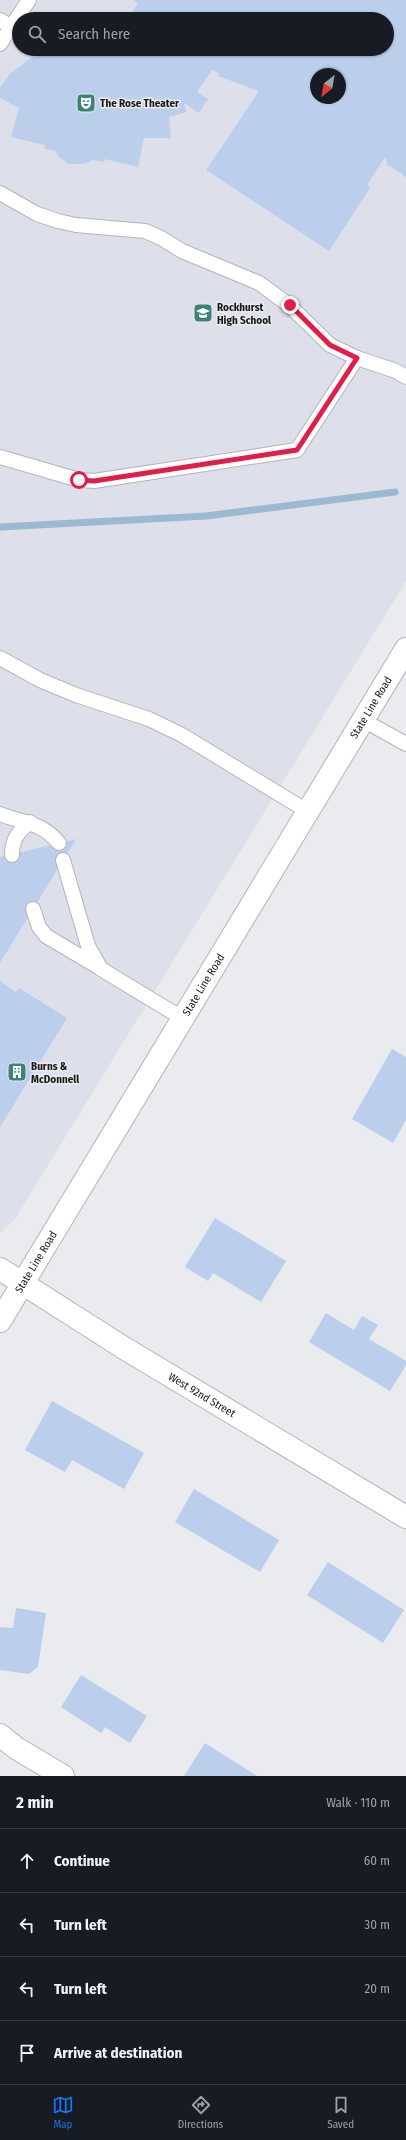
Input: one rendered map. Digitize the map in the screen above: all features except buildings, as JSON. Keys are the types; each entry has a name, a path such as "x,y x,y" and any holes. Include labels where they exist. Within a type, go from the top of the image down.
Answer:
{"main road":[{"name":"State Line Road","path":"0,1321 307,811 405,653"},
{"name":"West 92nd Street","path":"0,1269 124,1348 406,1517"},
{"path":"0,1735 16,1748 63,1776"}],"lane":[{"path":"18,12 29,0"},
{"path":"0,44 6,24"},
{"path":"0,193 37,214 58,221 98,227 145,231 161,238 182,251 259,283 290,305 330,345 357,358 396,371 406,377"},
{"path":"0,457 79,480 94,481 297,450 357,358"},
{"path":"0,658 40,680 69,692 149,719 182,735 307,811"},
{"path":"363,720 406,744"},
{"path":"0,814 30,822 49,831 58,843"},
{"path":"12,855 14,839 30,822"},
{"path":"63,860 88,946 101,969"},
{"path":"33,909 39,926 46,936 182,1018"}],"shaded area":[{"path":"0,0 406,0 406,581 15,1219 2,1232 0,1231"}],"waterway":[{"path":"0,527 206,516 395,492"}],"place":[{"name":"The Rose Theater","path":"86,103"},
{"name":"Rockhurst High School","path":"203,313"},
{"name":"Burns & McDonnell","path":"17,1072"}],"route":[{"path":"79,480 94,481 297,450 357,358 330,345 290,305"}]}
